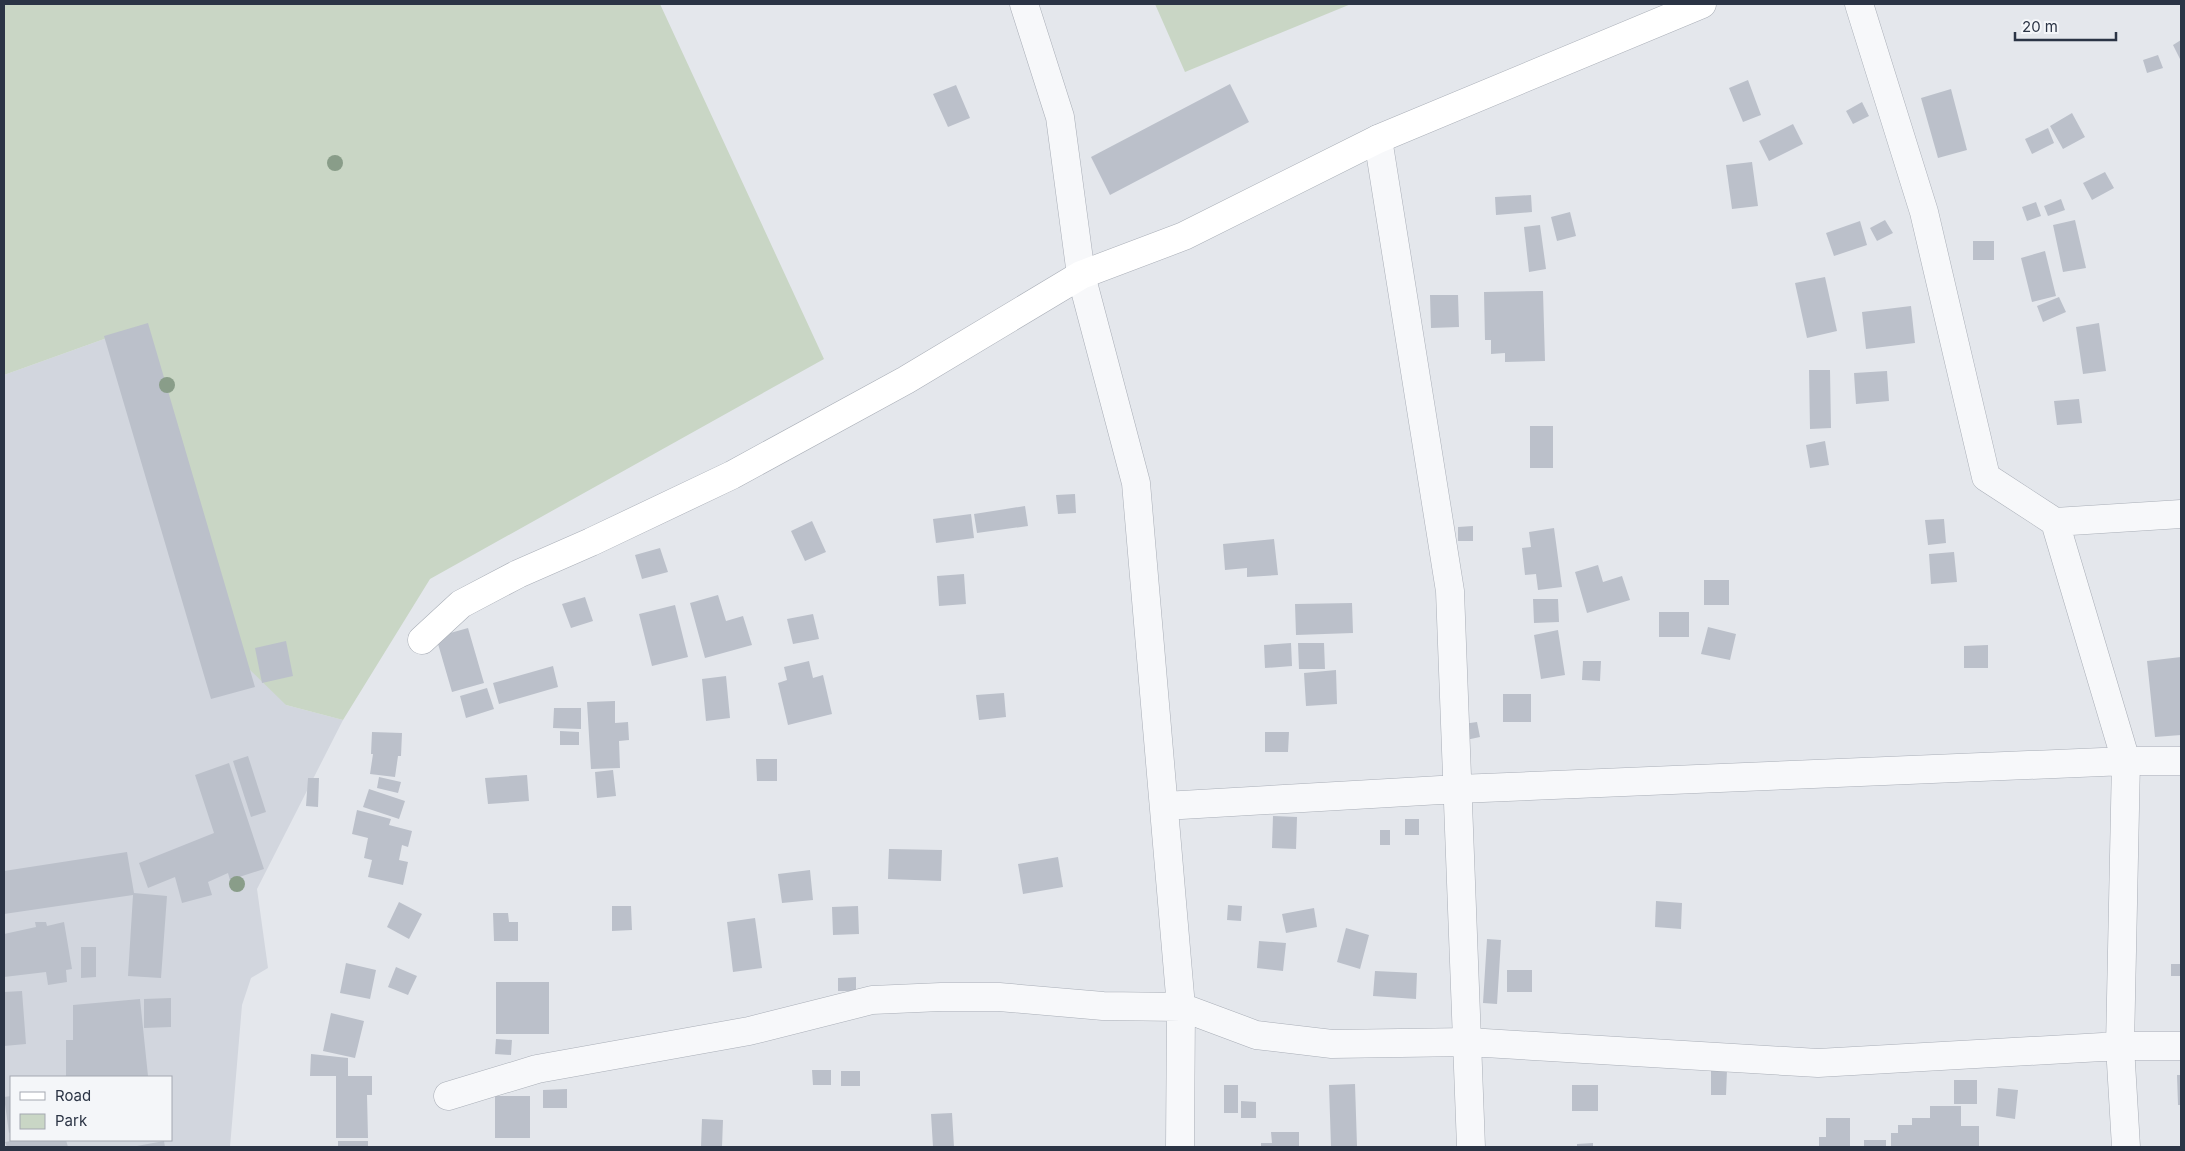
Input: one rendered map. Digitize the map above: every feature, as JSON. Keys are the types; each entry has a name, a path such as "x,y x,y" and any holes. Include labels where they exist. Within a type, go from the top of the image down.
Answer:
{"street":[{"path":"1024,4 1060,117 1081,275 1136,483 1181,1007 1180,1147"},
{"path":"422,640 461,604 518,574 591,542 732,475 906,380 1081,275 1184,236 1378,139 1702,4"},
{"path":"1859,4 1924,212 1986,477 2055,522 2181,514"},
{"path":"1378,139 1450,591 1471,1147"},
{"path":"2055,522 2126,761 2120,1046 2126,1147"},
{"path":"1164,806 1458,789 2126,761 2181,761"},
{"path":"448,1096 537,1069 750,1031 872,1000 999,997 1103,1006 1181,1007 1256,1035 1332,1044 1468,1042 1818,1063 2120,1046 2181,1046"}],"shaded area":[{"path":"132,329 286,705 343,720 257,889 268,968 251,978 242,1005 230,1147 4,1147 4,375"}],"green space":[{"path":"4,4 660,4 824,359 430,579 343,720 286,705 248,668 132,329 4,375"},
{"path":"1155,4 1351,4 1185,72"}],"building":[{"path":"2181,40 2181,61 2173,45"},
{"path":"2158,55 2163,68 2147,73 2143,60"},
{"path":"1748,80 1761,115 1743,122 1729,88"},
{"path":"1230,84 1249,122 1110,195 1091,157"},
{"path":"956,85 970,118 948,127 933,94"},
{"path":"1951,89 1967,150 1938,158 1921,98"},
{"path":"1862,102 1869,116 1853,124 1846,111"},
{"path":"2072,113 2085,137 2063,149 2050,126"},
{"path":"1793,124 1803,144 1769,161 1759,141"},
{"path":"2048,128 2054,143 2032,154 2025,139"},
{"path":"1752,162 1758,206 1732,209 1726,165"},
{"path":"2105,172 2114,188 2092,200 2083,183"},
{"path":"1531,195 1532,212 1496,215 1495,197"},
{"path":"2061,199 2065,210 2048,216 2044,206"},
{"path":"2036,202 2041,216 2027,221 2022,207"},
{"path":"1570,212 1576,236 1557,241 1551,217"},
{"path":"1885,220 1893,233 1877,241 1870,228"},
{"path":"2075,220 2086,268 2063,272 2053,225"},
{"path":"1860,221 1867,245 1834,256 1826,233"},
{"path":"1540,225 1546,269 1529,272 1524,227"},
{"path":"1973,241 1994,241 1994,260 1973,260"},
{"path":"2045,251 2056,296 2032,302 2021,258"},
{"path":"1825,277 1837,331 1807,338 1795,283"},
{"path":"1543,291 1545,361 1505,362 1505,353 1491,354 1491,340 1485,340 1484,292"},
{"path":"1430,295 1458,295 1459,327 1431,328"},
{"path":"2059,297 2066,312 2043,322 2037,306"},
{"path":"1911,306 1915,343 1866,349 1862,312"},
{"path":"148,323 255,687 211,699 104,336"},
{"path":"2099,323 2106,371 2083,374 2076,327"},
{"path":"1809,370 1830,370 1831,428 1810,429"},
{"path":"1887,371 1889,401 1856,404 1854,373"},
{"path":"2079,399 2082,423 2057,425 2054,401"},
{"path":"1530,426 1553,426 1553,468 1530,468"},
{"path":"1825,441 1829,465 1810,468 1806,445"},
{"path":"1075,494 1076,513 1058,514 1056,495"},
{"path":"1025,506 1028,526 977,533 974,514"},
{"path":"971,514 974,538 936,543 933,519"},
{"path":"1944,519 1946,543 1928,545 1925,520"},
{"path":"812,521 826,552 805,561 791,531"},
{"path":"1473,526 1473,541 1458,541 1458,527"},
{"path":"1554,528 1562,587 1538,590 1536,574 1525,575 1522,548 1531,547 1529,532"},
{"path":"1274,539 1278,575 1247,577 1247,568 1225,570 1223,544"},
{"path":"660,548 668,572 642,579 635,555"},
{"path":"1954,552 1957,582 1931,584 1929,554"},
{"path":"1598,565 1603,582 1622,576 1630,600 1587,613 1575,572"},
{"path":"964,574 966,604 939,606 937,576"},
{"path":"1704,580 1729,580 1729,605 1704,605"},
{"path":"718,595 726,621 743,616 752,645 705,658 690,603"},
{"path":"585,597 593,621 571,628 562,604"},
{"path":"1533,599 1558,599 1559,622 1534,623"},
{"path":"1352,603 1353,633 1296,635 1295,604"},
{"path":"675,605 688,657 652,666 639,614"},
{"path":"1659,612 1689,612 1689,637 1659,637"},
{"path":"813,614 819,639 793,644 787,619"},
{"path":"1708,627 1736,634 1730,660 1701,654"},
{"path":"468,628 484,683 452,692 436,637"},
{"path":"1558,630 1565,675 1541,679 1534,635"},
{"path":"286,641 293,676 262,683 255,648"},
{"path":"1291,643 1292,666 1265,668 1264,645"},
{"path":"1298,643 1324,643 1325,669 1299,669"},
{"path":"1988,645 1988,668 1964,668 1964,646"},
{"path":"2181,657 2181,735 2155,737 2147,661"},
{"path":"809,661 813,678 823,675 832,714 788,725 778,683 787,680 784,667"},
{"path":"1583,661 1601,661 1600,681 1582,680"},
{"path":"553,666 558,687 499,704 493,683"},
{"path":"1336,670 1337,704 1306,706 1304,673"},
{"path":"726,676 730,718 706,721 702,679"},
{"path":"487,688 494,709 466,718 460,696"},
{"path":"1004,693 1006,717 979,720 976,695"},
{"path":"1503,694 1531,694 1531,722 1503,722"},
{"path":"615,701 615,723 628,722 629,740 619,741 620,768 591,769 587,702"},
{"path":"554,708 581,708 581,729 553,728"},
{"path":"1477,722 1480,737 1466,740 1463,724"},
{"path":"560,731 579,732 579,745 560,745"},
{"path":"372,732 402,733 401,756 398,756 395,777 370,774 373,754 371,754"},
{"path":"1265,732 1289,732 1288,752 1265,752"},
{"path":"248,756 266,812 251,817 233,761"},
{"path":"756,759 777,759 777,781 757,781"},
{"path":"229,763 264,869 230,880 228,873 208,882 212,895 182,903 175,877 148,888 139,863 214,833 195,775"},
{"path":"613,770 616,796 597,798 595,772"},
{"path":"527,775 529,801 488,804 485,778"},
{"path":"379,777 401,782 398,793 377,788"},
{"path":"308,778 319,778 318,807 306,806"},
{"path":"369,789 405,801 399,819 363,807"},
{"path":"357,810 391,819 389,825 412,831 408,847 402,845 399,860 408,862 403,885 368,877 372,860 364,858 368,838 352,834"},
{"path":"1273,816 1297,817 1296,849 1272,848"},
{"path":"1405,819 1419,819 1419,835 1405,835"},
{"path":"1380,830 1390,830 1390,845 1380,845"},
{"path":"889,849 942,850 941,881 888,879"},
{"path":"127,852 134,893 167,896 161,978 128,976 133,895 4,914 4,871"},
{"path":"1058,857 1063,887 1023,894 1018,864"},
{"path":"810,870 813,900 782,903 778,874"},
{"path":"1656,901 1682,903 1681,929 1655,927"},
{"path":"399,902 422,914 409,939 387,927"},
{"path":"1228,905 1242,906 1241,921 1227,920"},
{"path":"612,906 631,906 632,930 612,931"},
{"path":"858,906 859,934 833,935 832,907"},
{"path":"1314,908 1317,927 1286,933 1282,914"},
{"path":"493,913 508,913 509,922 518,922 518,941 494,941"},
{"path":"755,918 762,968 733,972 727,922"},
{"path":"35,922 46,922 47,926 64,922 72,969 66,970 67,982 48,985 46,972 4,977 4,934 36,927"},
{"path":"1346,928 1369,935 1360,969 1337,962"},
{"path":"1487,939 1501,940 1497,1004 1483,1003"},
{"path":"1259,941 1286,943 1283,971 1257,968"},
{"path":"81,947 96,947 96,977 81,978"},
{"path":"346,963 376,970 370,999 340,993"},
{"path":"2171,964 2181,964 2181,976 2171,976"},
{"path":"396,967 417,976 408,995 388,987"},
{"path":"1507,970 1532,970 1532,992 1507,992"},
{"path":"1375,971 1417,973 1416,999 1373,996"},
{"path":"856,977 856,991 838,991 838,978"},
{"path":"496,982 549,982 549,1034 496,1034"},
{"path":"22,991 26,1044 4,1046 4,992"},
{"path":"171,998 171,1027 144,1028 144,999"},
{"path":"140,999 148,1076 66,1076 66,1040 73,1040 73,1005"},
{"path":"331,1013 364,1021 355,1058 323,1051"},
{"path":"496,1039 512,1040 511,1055 495,1054"},
{"path":"311,1054 348,1058 348,1076 372,1076 372,1095 367,1095 368,1138 336,1138 336,1076 310,1076"},
{"path":"812,1070 831,1070 831,1085 813,1085"},
{"path":"1711,1070 1727,1070 1726,1095 1711,1095"},
{"path":"841,1071 860,1071 860,1086 841,1086"},
{"path":"2177,1075 2181,1075 2181,1105 2178,1105"},
{"path":"1954,1080 1977,1080 1977,1104 1954,1104"},
{"path":"1355,1084 1357,1146 1331,1147 1329,1085"},
{"path":"1224,1085 1238,1085 1238,1113 1224,1113"},
{"path":"1572,1085 1598,1085 1598,1111 1572,1111"},
{"path":"1998,1088 2018,1090 2015,1119 1996,1116"},
{"path":"567,1089 567,1108 543,1108 543,1090"},
{"path":"10,1096 9,1133 4,1097"},
{"path":"495,1096 530,1096 530,1138 495,1138"},
{"path":"1241,1101 1256,1102 1256,1118 1241,1118"},
{"path":"1930,1106 1961,1106 1961,1126 1979,1126 1979,1147 1891,1147 1891,1133 1898,1133 1898,1125 1912,1125 1912,1118 1930,1118"},
{"path":"952,1113 954,1147 933,1147 931,1114"},
{"path":"1826,1118 1850,1118 1850,1147 1819,1147 1819,1137 1826,1137"},
{"path":"702,1119 723,1120 722,1147 701,1147"},
{"path":"1271,1132 1299,1132 1299,1147 1261,1147 1261,1143 1272,1143"},
{"path":"1864,1140 1886,1140 1886,1147 1864,1147"},
{"path":"66,1141 68,1147 7,1147 5,1142"},
{"path":"164,1141 165,1147 137,1147 137,1146"},
{"path":"338,1141 368,1141 368,1147 338,1147"},
{"path":"1593,1143 1593,1147 1577,1147 1577,1144"}]}
